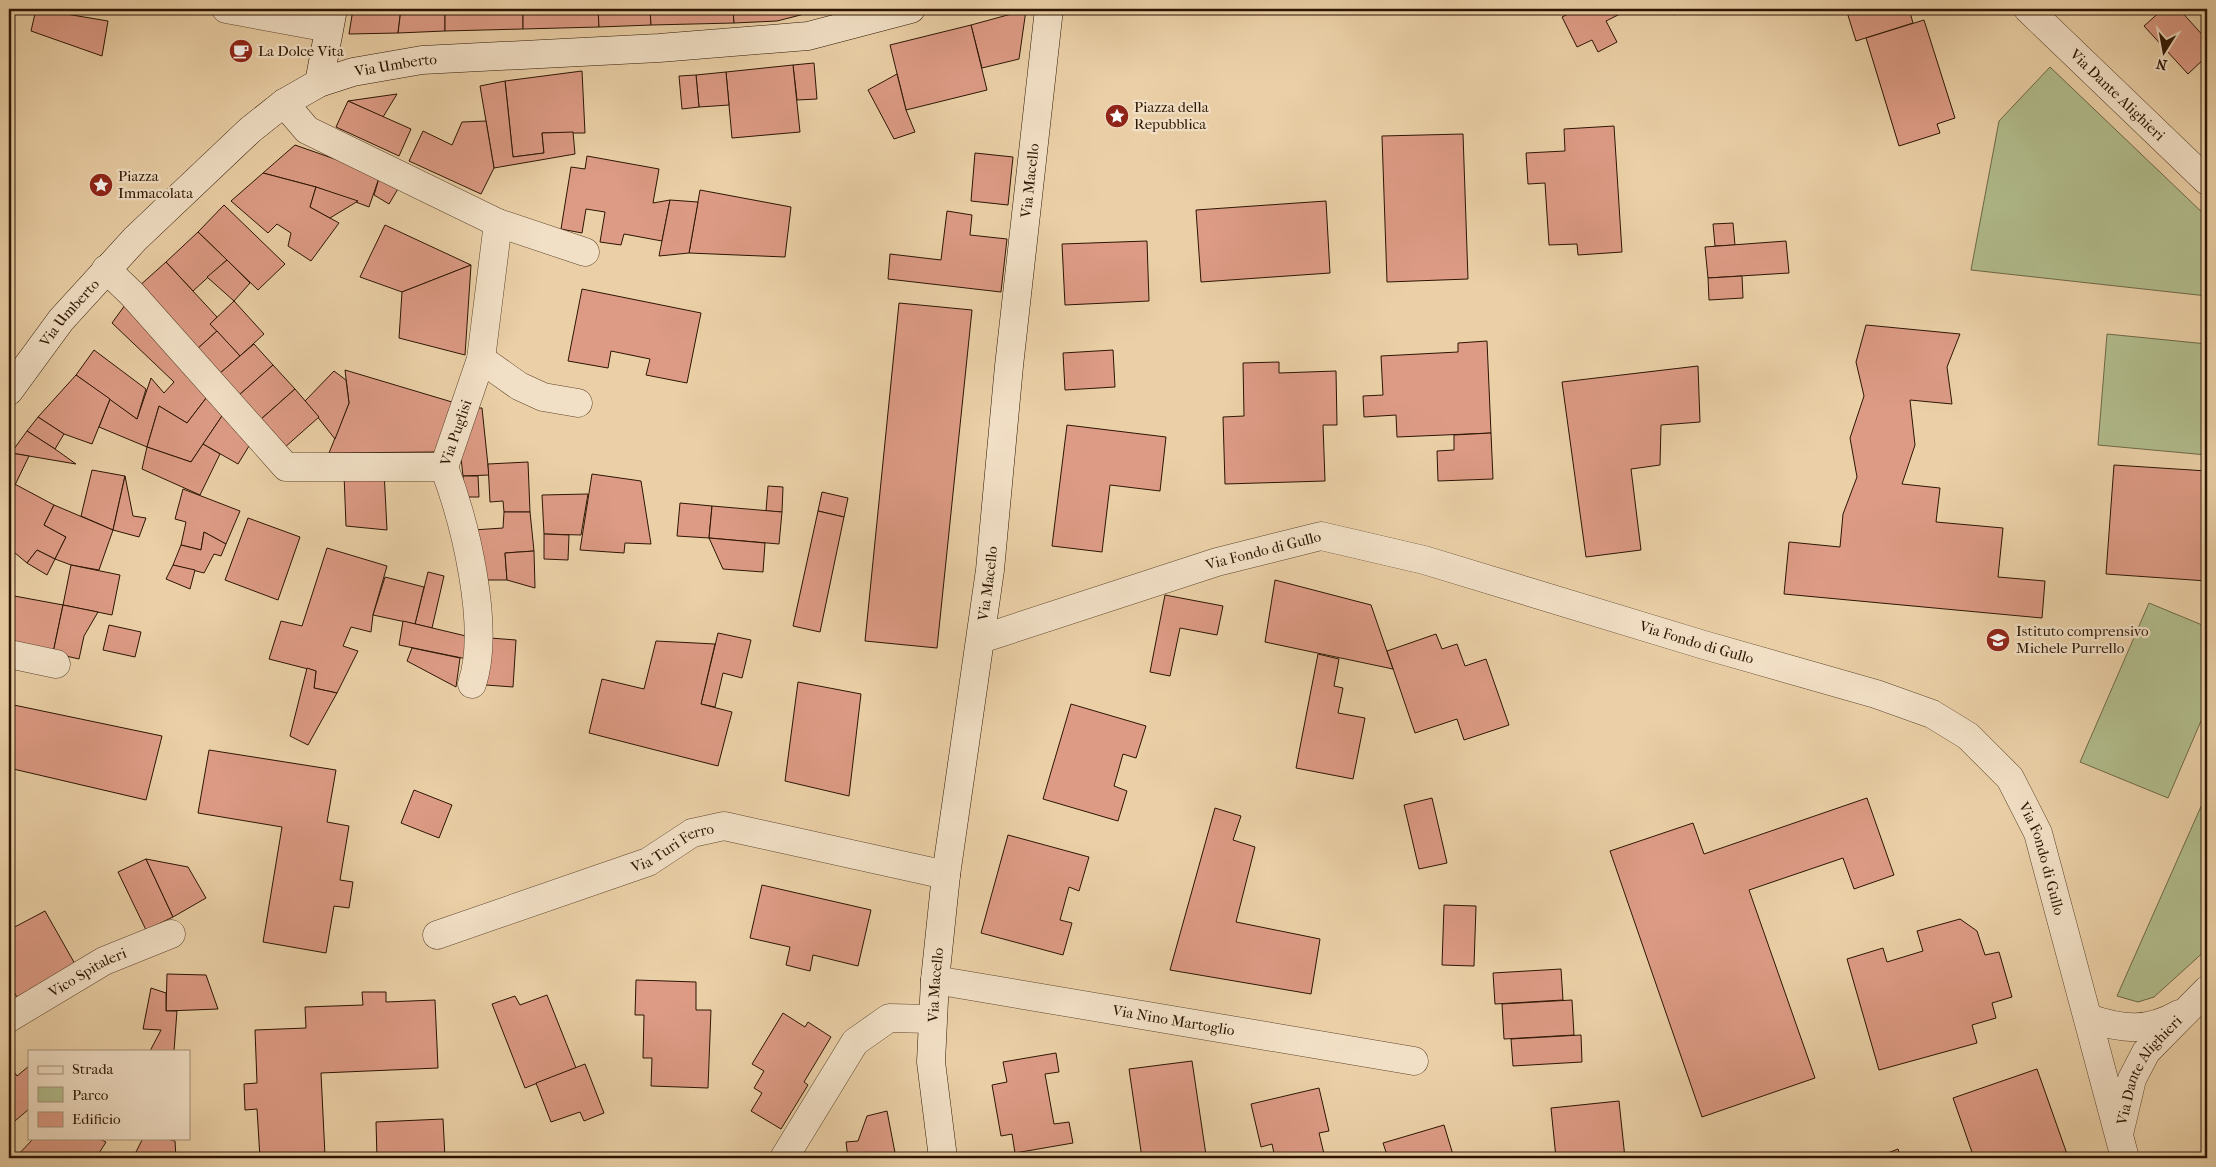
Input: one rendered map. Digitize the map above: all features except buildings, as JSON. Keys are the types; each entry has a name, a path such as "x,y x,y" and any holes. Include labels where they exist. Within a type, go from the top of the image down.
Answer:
{"street":[{"path":"226,9 331,18 319,83"},
{"name":"Via Umberto","path":"9,391 61,320 106,269 243,137 284,103 319,83 352,72 422,60 659,48 808,36 911,9"},
{"name":"Via Macello","path":"943,1158 931,1062 931,1019 946,875 990,570 1009,366 1049,9"},
{"name":"Via Dante Alighieri","path":"2028,9 2207,181"},
{"path":"284,103 307,130 498,223 585,252"},
{"name":"Via Puglisi","path":"106,269 132,294 286,466 444,467 480,359 498,223"},
{"path":"480,359 527,390 543,397 578,403"},
{"path":"444,467 462,521 478,611 477,670 472,684"},
{"name":"Via Fondo di Gullo","path":"981,639 1013,630 1104,597 1218,562 1320,536 1424,560 1704,645 1876,694 1932,714 1968,736 2010,778 2038,833 2122,1146"},
{"path":"9,654 56,664"},
{"name":"Via Turi Ferro","path":"437,935 648,862 692,834 724,826 946,875"},
{"name":"Vico Spitaleri","path":"9,1018 104,961 171,934"},
{"name":"Via Nino Martoglio","path":"935,980 1414,1061"},
{"name":"Via Dante Alighieri","path":"2122,1146 2132,1078 2146,1052 2186,1009 2207,990"},
{"path":"2088,1018 2114,1026 2139,1028 2167,1021 2186,1009"},
{"path":"784,1158 854,1042 890,1018 931,1019"}],"green space":[{"path":"2050,67 2207,217 2207,296 1971,270 1999,121"},
{"path":"2107,334 2207,344 2207,455 2098,445"},
{"path":"2149,603 2207,627 2207,707 2168,798 2080,762"},
{"path":"2207,793 2207,949 2154,997 2138,1002 2117,996"}],"place":[{"name":"La Dolce Vita","path":"241,51"},
{"name":"Piazza della Repubblica","path":"1117,116"},
{"name":"Piazza Immacolata","path":"101,185"},
{"name":"Istituto comprensivo Michele Purrello","path":"1998,640"}]}
